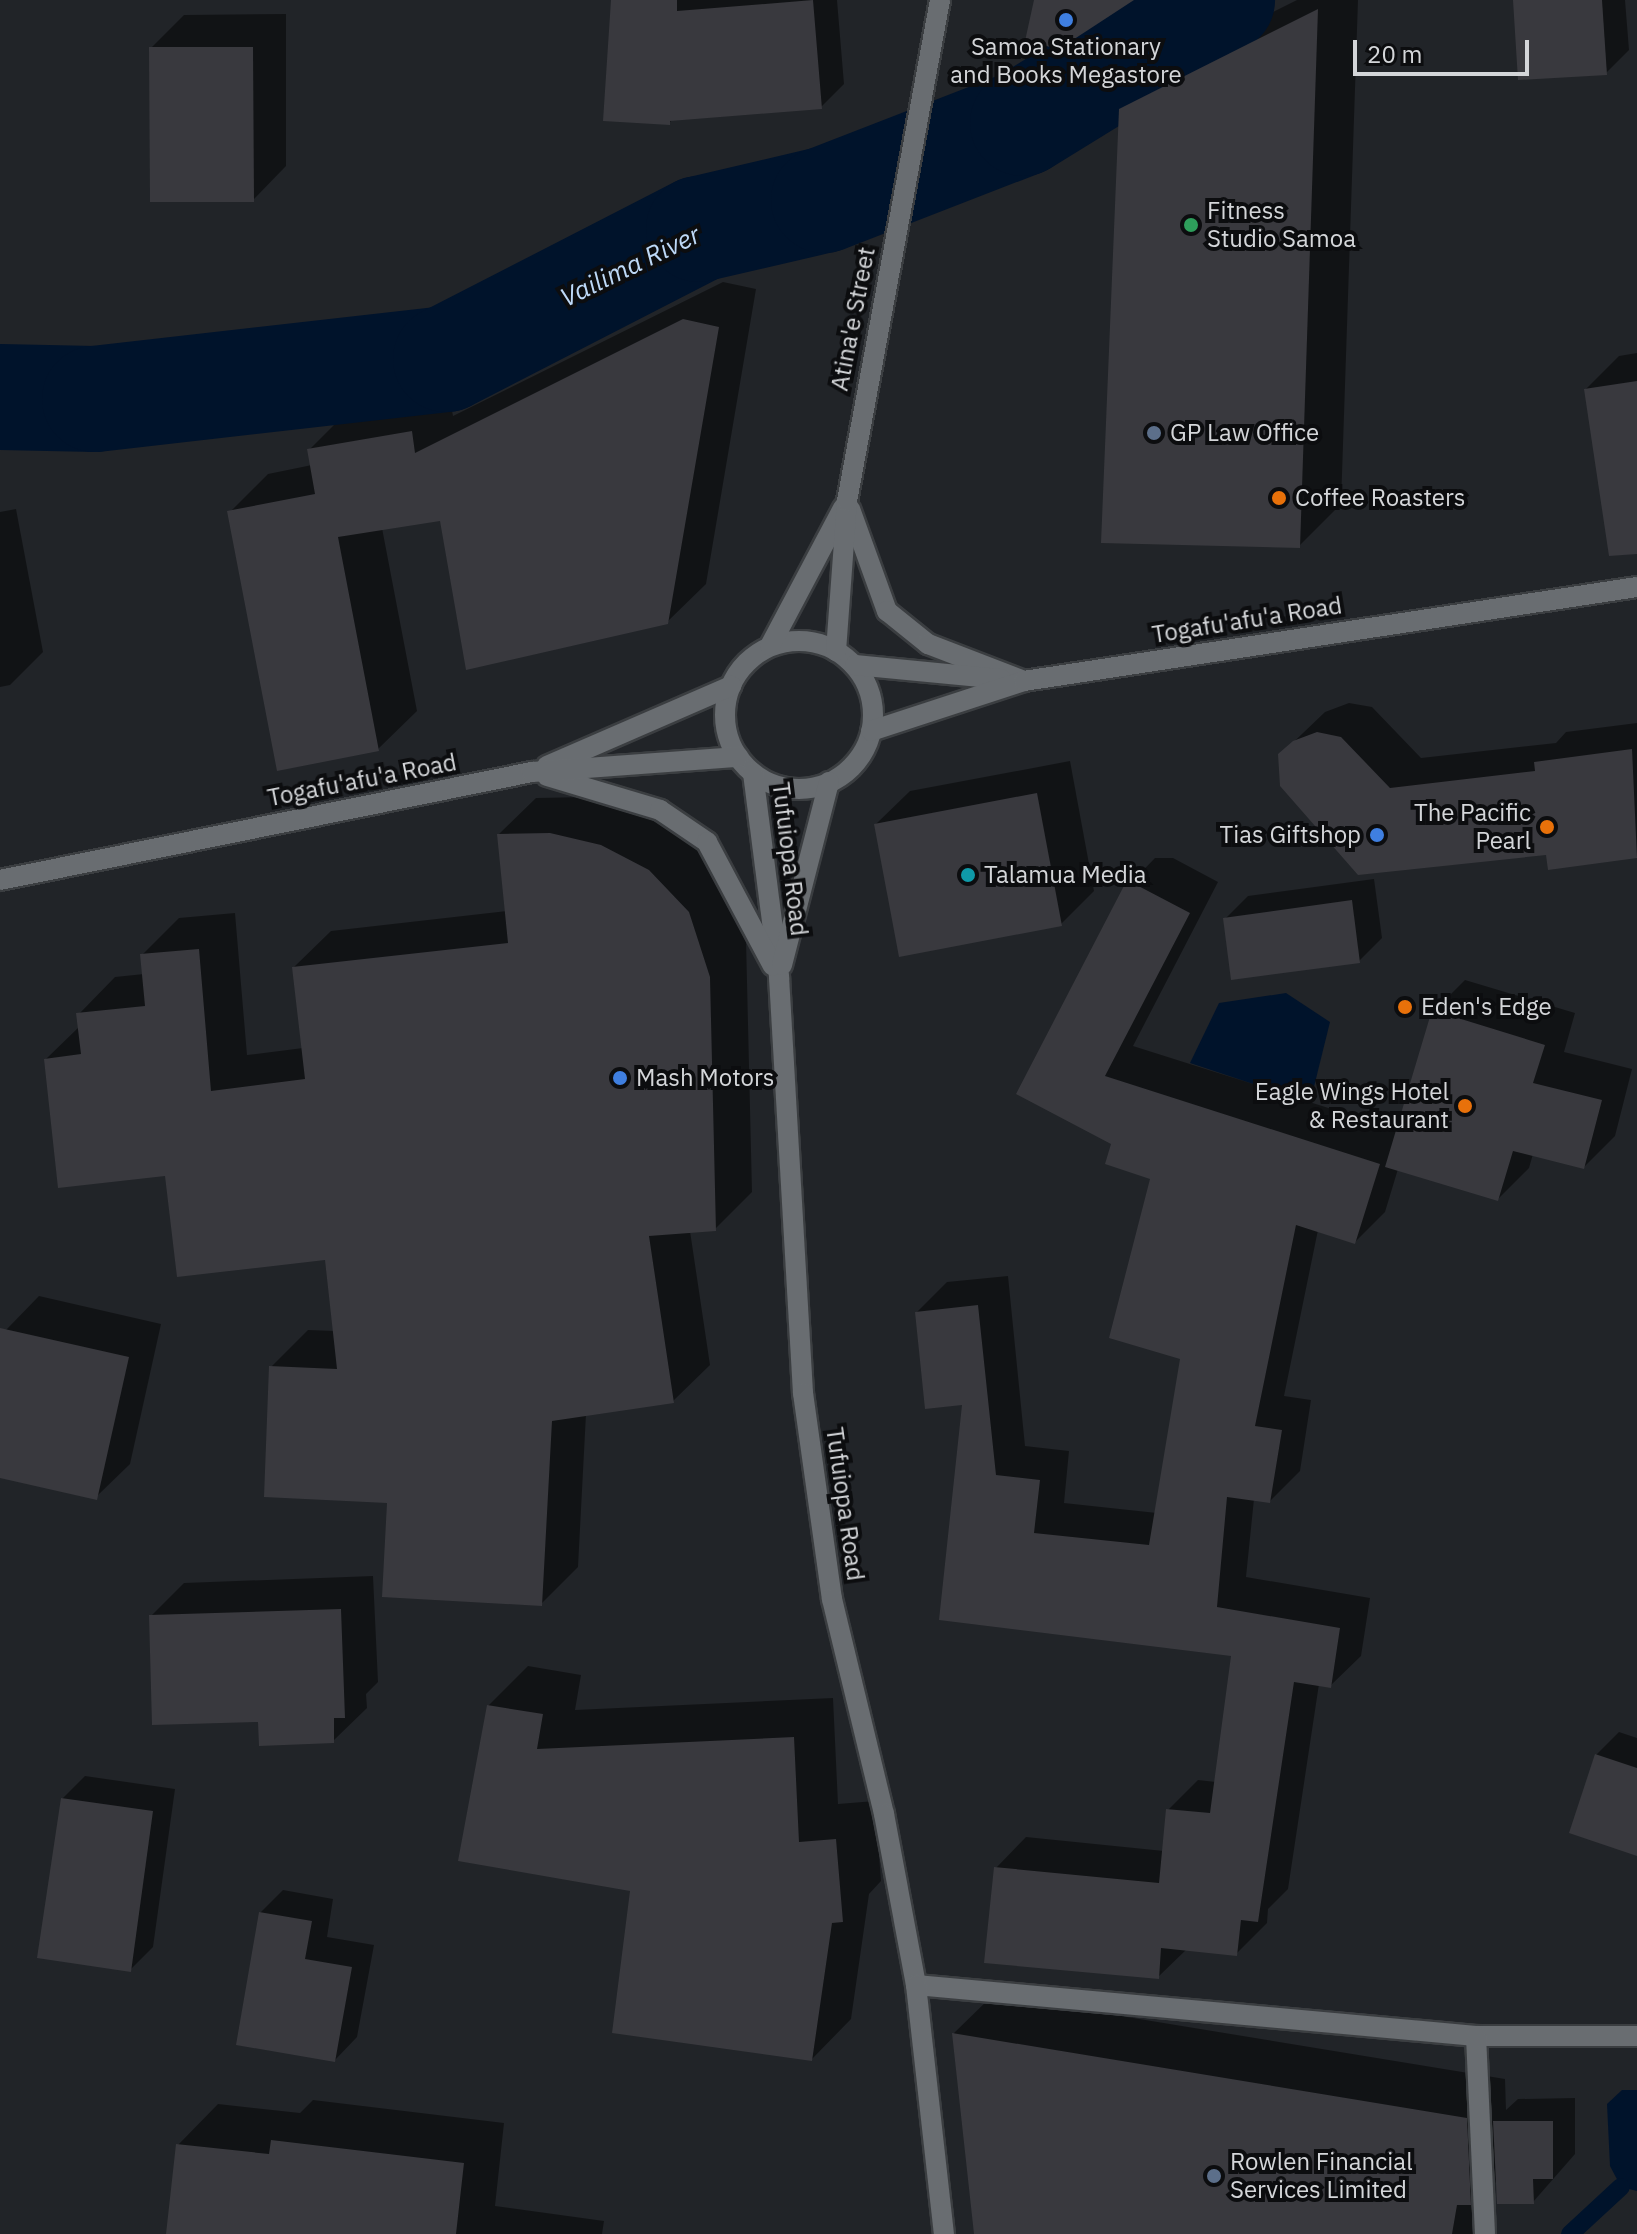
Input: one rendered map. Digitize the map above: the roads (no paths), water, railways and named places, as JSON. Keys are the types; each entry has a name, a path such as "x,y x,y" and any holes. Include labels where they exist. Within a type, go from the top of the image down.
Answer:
{"main road":[{"name":"Atina'e Street","path":"836,651 847,501 940,4"},
{"path":"770,646 847,501"},
{"path":"847,501 887,611 928,644 1024,681"},
{"name":"Togafu'afu'a Road","path":"871,731 1024,681 1637,587"},
{"path":"532,772 731,686 754,656 770,646 816,642 836,651 855,665 871,696 871,731 857,762 829,782 790,788 753,773 738,757 727,732 731,686"},
{"path":"855,665 1024,681"},
{"name":"Togafu'afu'a Road","path":"0,880 532,772 738,757"},
{"path":"532,772 660,810 707,842 779,977"},
{"name":"Tufuiopa Road","path":"753,773 779,977 799,1332 811,1452 832,1599 884,1814 916,1985 944,2234"},
{"path":"779,977 829,782"},
{"path":"916,1985 1476,2036 1637,2036"},
{"path":"1476,2036 1485,2234"}],"water":[{"path":"1286,993 1330,1022 1310,1103 1190,1063 1219,1003"},
{"path":"1622,2090 1637,2090 1637,2191 1621,2187 1610,2166 1607,2104"}],"waterway":[{"name":"Vailima River","path":"0,397 95,399 446,359 699,229 824,200 1023,123 1222,0"},
{"path":"1570,2234 1621,2187"}],"place":[{"name":"Samoa Stationary and Books Megastore","path":"1066,20"},
{"name":"Fitness Studio Samoa","path":"1191,225"},
{"name":"GP Law Office","path":"1154,433"},
{"name":"Coffee Roasters","path":"1279,498"},
{"name":"The Pacific Pearl","path":"1547,827"},
{"name":"Tias Giftshop","path":"1377,835"},
{"name":"Talamua Media","path":"968,875"},
{"name":"Eden's Edge","path":"1405,1007"},
{"name":"Mash Motors","path":"620,1078"},
{"name":"Eagle Wings Hotel & Restaurant","path":"1465,1106"},
{"name":"Rowlen Financial Services Limited","path":"1214,2176"}]}
